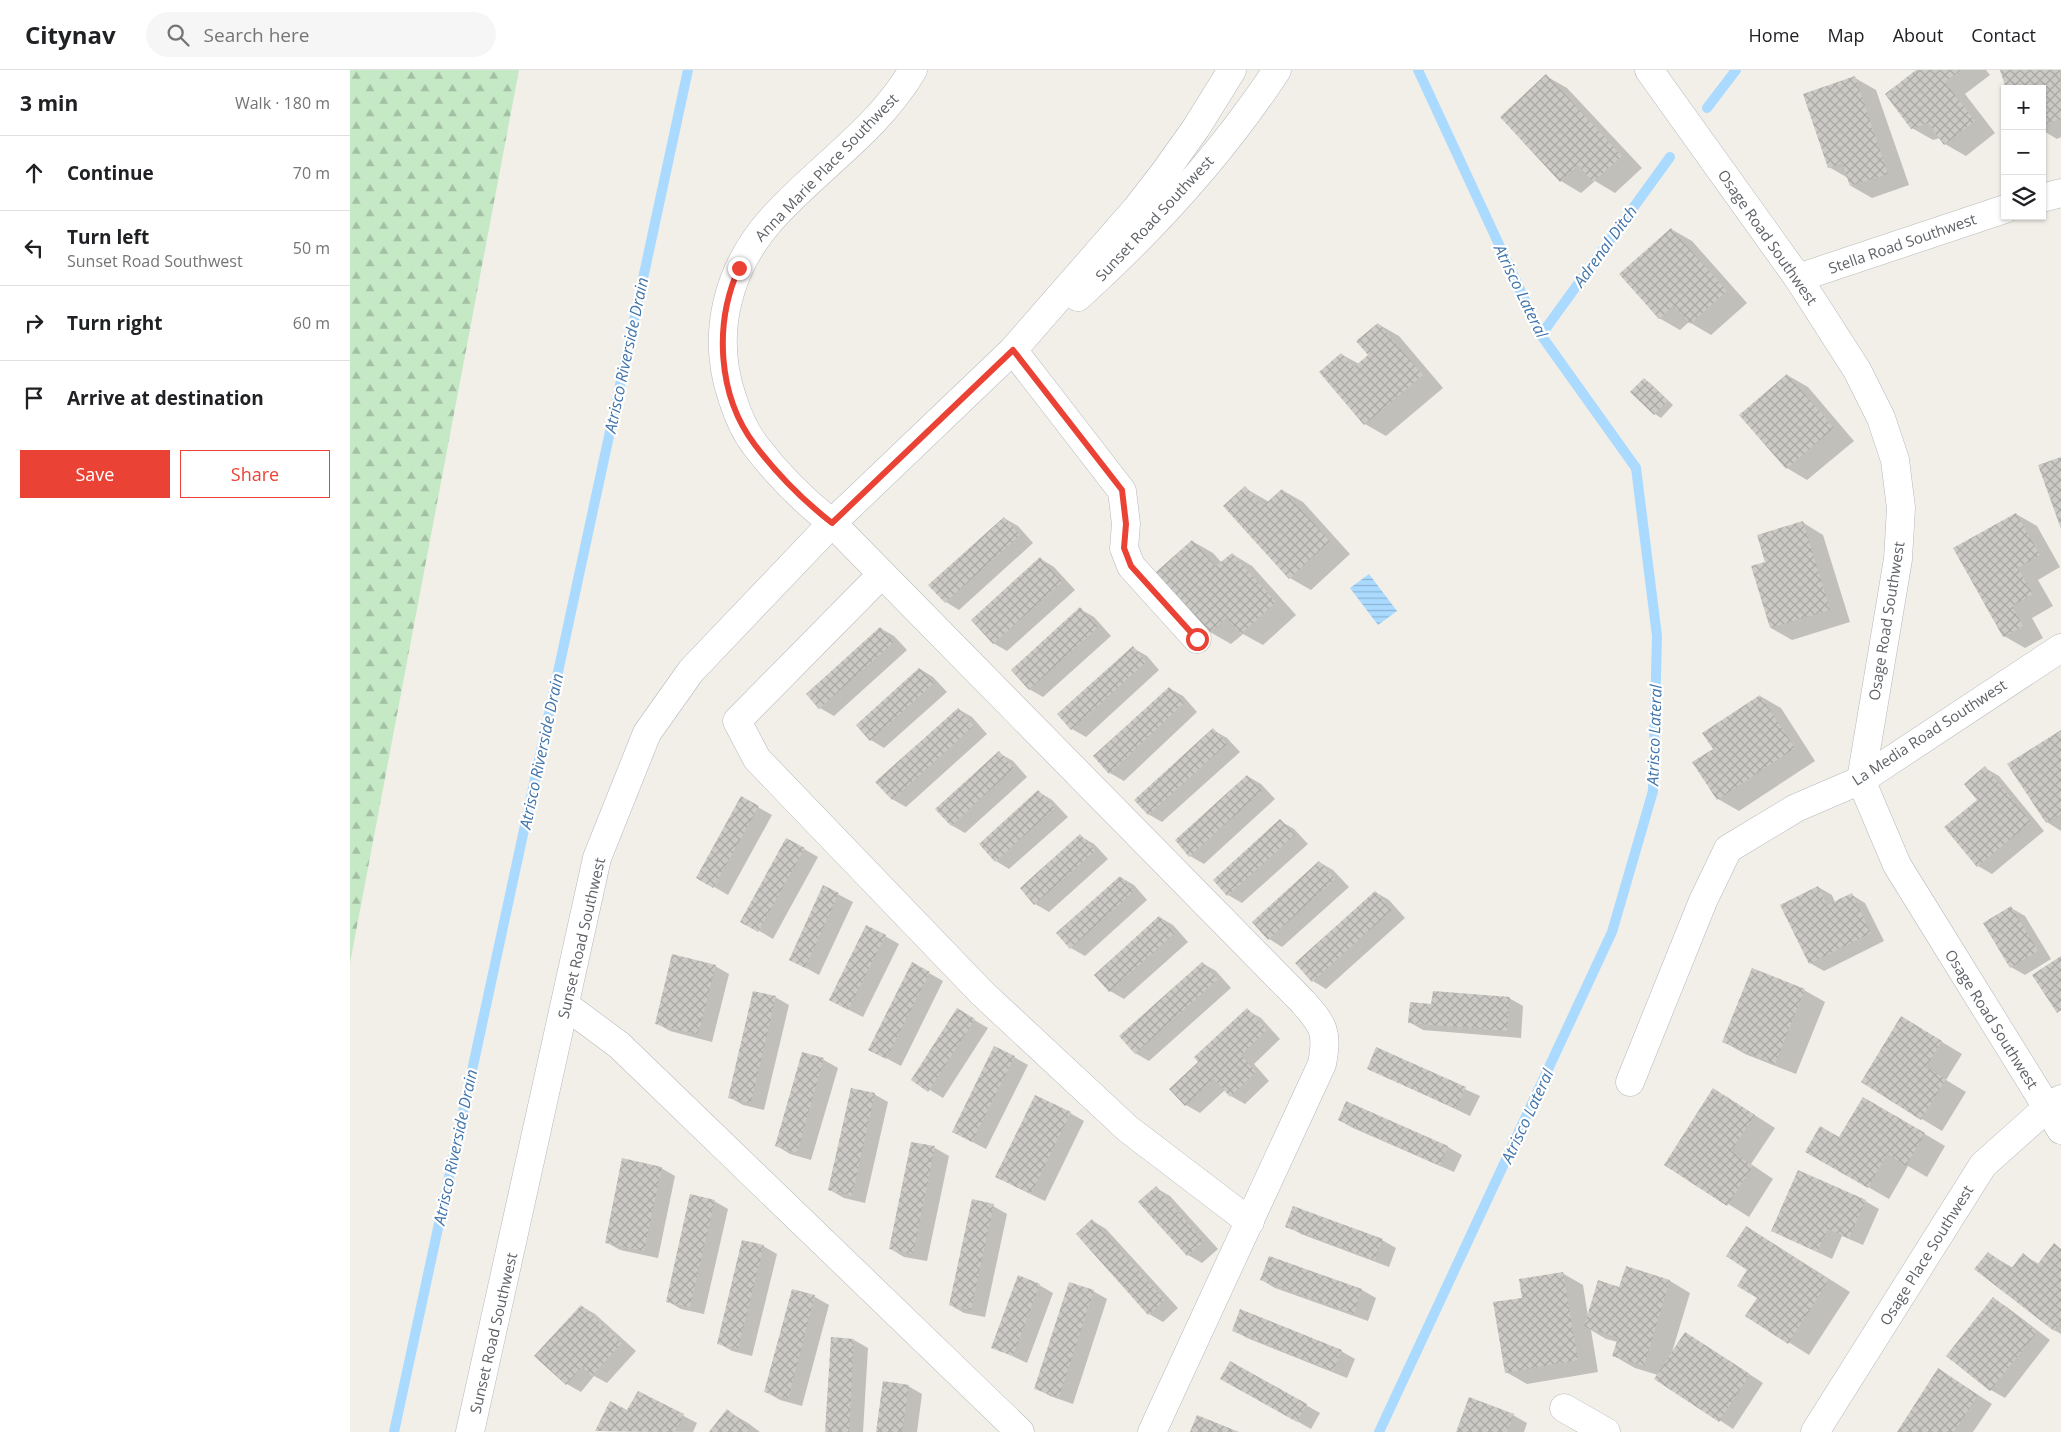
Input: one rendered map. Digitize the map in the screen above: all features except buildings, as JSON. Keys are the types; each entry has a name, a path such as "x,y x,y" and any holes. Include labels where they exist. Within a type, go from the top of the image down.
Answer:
{"street":[{"name":"Anna Marie Place Southwest","path":"913,70 883,111 770,221 752,244 739,268 727,298 722,345 724,366 735,408 754,444 808,504 832,523 1319,1020 1326,1042 1322,1064 1152,1432"},
{"name":"Sunset Road Southwest","path":"1013,350 1164,174 1196,128 1232,70"},
{"name":"Sunset Road Southwest","path":"470,1432 597,858 647,733 691,671 832,523 1013,350 1071,303 1110,268 1170,205 1225,142 1277,70"},
{"name":"Osage Road Southwest","path":"1649,70 1798,278 1857,370 1881,418 1895,460 1901,508 1898,559 1861,780 1897,865 2056,1112"},
{"path":"2046,197 2061,193"},
{"name":"Stella Road Southwest","path":"1798,278 2001,210"},
{"path":"1013,350 1122,490 1126,524 1124,548 1131,566 1197,639"},
{"path":"882,574 737,721 757,759 982,993 1128,1129 1250,1222"},
{"name":"La Media Road Southwest","path":"1630,1082 1703,901 1728,849 1796,808 1861,780 2061,648"},
{"path":"565,1004 619,1045 1020,1432"},
{"name":"Osage Place Southwest","path":"1815,1432 1983,1165 2056,1112"},
{"path":"1564,1408 1606,1432"}],"green space":[{"path":"350,70 519,70 350,963"}],"water":[{"path":"1369,574 1397,611 1378,625 1350,588"}],"waterway":[{"name":"Atrisco Riverside Drain","path":"394,1432 688,70"},
{"name":"Atrisco Lateral","path":"1379,1432 1612,932 1653,791 1657,636 1636,468 1541,335 1418,70"},
{"name":"Adrenal Ditch","path":"1707,108 1736,70"},
{"name":"Adrenal Ditch","path":"1541,335 1670,157"}],"route":[{"path":"739,268 727,298 723,322 722,345 729,388 735,408 754,444 808,504 832,523 1013,350 1122,490 1126,524 1124,548 1131,566 1197,639"}]}
